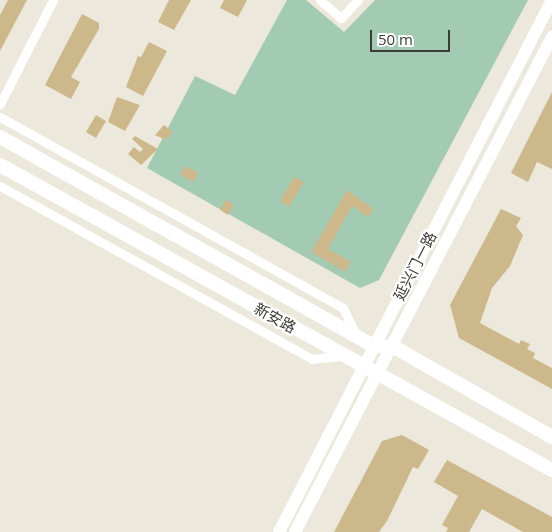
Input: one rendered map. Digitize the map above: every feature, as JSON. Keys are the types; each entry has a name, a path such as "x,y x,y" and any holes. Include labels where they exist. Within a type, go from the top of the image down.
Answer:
{"main road":[{"name":"新安路","path":"0,137 357,337 374,346 394,347 552,437"},
{"name":"新安路","path":"0,165 378,376 552,470"}],"street":[{"path":"0,104 53,0"},
{"path":"320,0 341,18 358,0"},
{"name":"延兴门一路","path":"279,532 552,0"},
{"name":"延兴门一路","path":"295,532 394,347 552,37"},
{"path":"0,117 343,308 357,337"},
{"path":"0,186 312,359 343,356"}],"green space":[{"path":"287,0 306,0 344,32 375,0 528,0 379,280 360,288 147,168 195,76 235,95"}],"building":[{"path":"8,0 27,0 0,51 0,15"},
{"path":"169,0 191,0 174,30 158,22"},
{"path":"224,0 247,0 238,17 220,8"},
{"path":"82,14 99,23 99,29 71,77 80,82 71,99 45,85"},
{"path":"149,42 167,51 143,96 126,87 138,56 141,57"},
{"path":"552,92 552,169 537,162 528,182 511,173"},
{"path":"117,97 140,105 125,131 108,122"},
{"path":"96,115 106,121 96,138 86,132"},
{"path":"164,125 173,132 166,140 155,135"},
{"path":"135,136 158,149 141,165 128,154 134,147 140,152 143,149 132,139"},
{"path":"185,166 198,173 193,182 180,175"},
{"path":"294,177 304,182 289,207 280,201"},
{"path":"347,190 373,209 368,217 352,206 328,249 351,262 345,272 311,252"},
{"path":"226,200 234,205 228,215 220,210"},
{"path":"501,209 521,218 516,226 523,235 510,266 492,288 480,323 519,344 521,340 530,344 527,349 535,353 533,358 552,368 552,389 459,338 450,305"},
{"path":"402,435 429,450 418,469 413,467 387,521 379,532 334,532 382,441"},
{"path":"447,460 552,517 552,532 523,532 482,509 469,532 446,532 448,528 442,525 458,496 434,482"}]}
